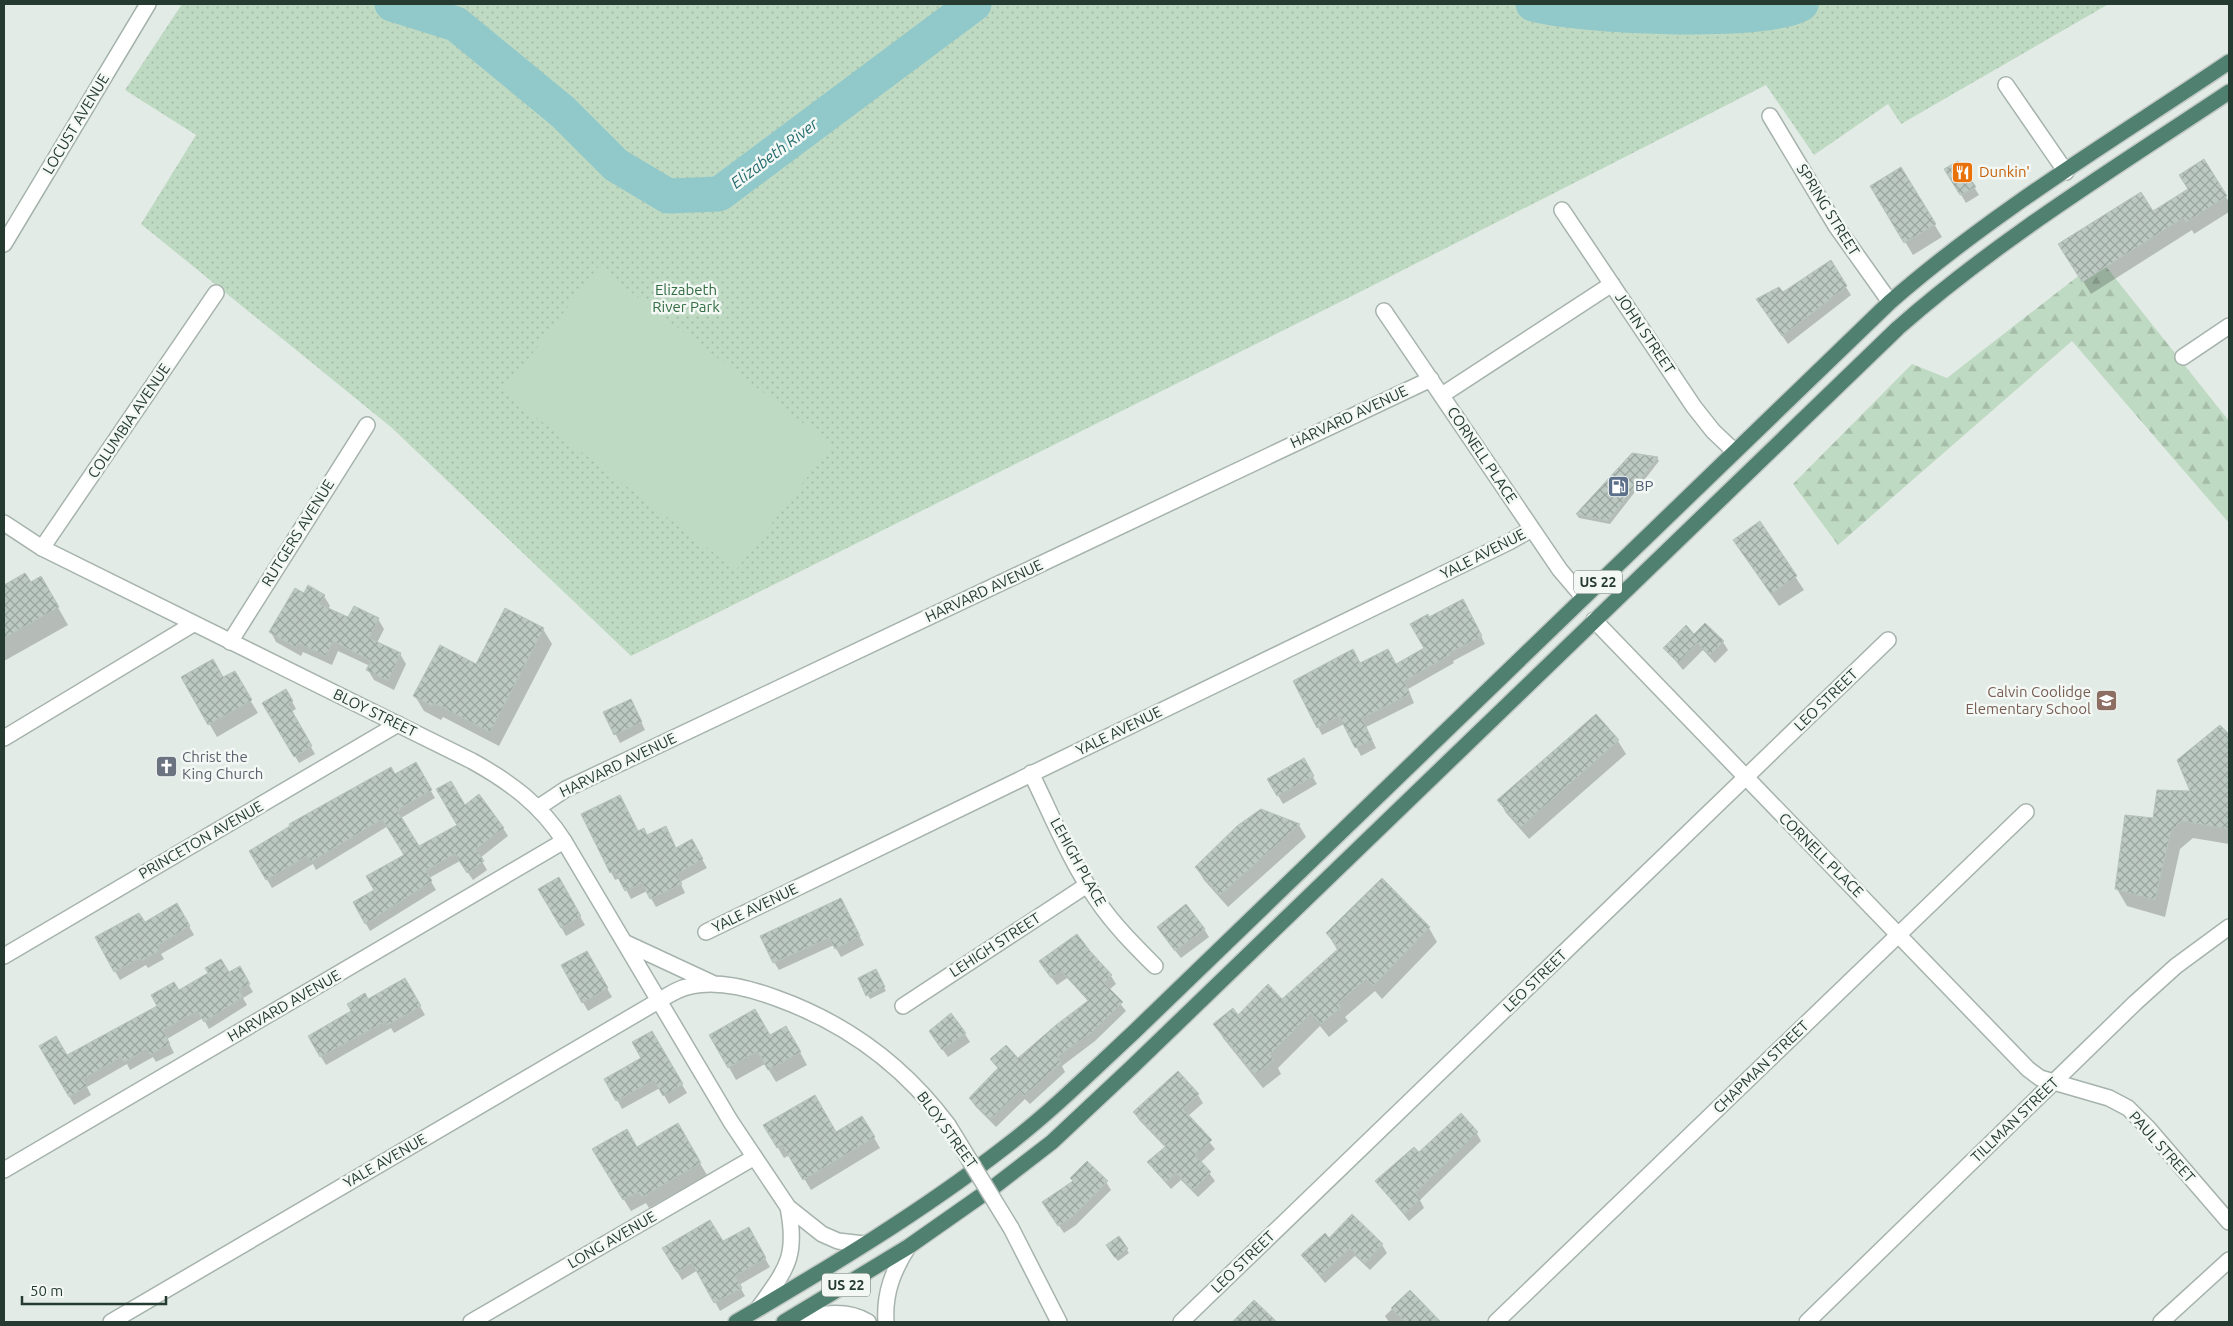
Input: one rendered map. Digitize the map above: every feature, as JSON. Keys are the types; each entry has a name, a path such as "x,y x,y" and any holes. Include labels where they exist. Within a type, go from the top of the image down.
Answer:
{"highway":[{"name":"US 22","path":"736,1322 864,1244 961,1180 1048,1112 1134,1032 1890,302 1961,244 2229,62"},
{"name":"US 22","path":"784,1322 908,1247 1024,1164 1078,1118 1865,358 1944,288 2029,226 2229,92"}],"street":[{"name":"LOCUST AVENUE","path":"4,244 148,4"},
{"path":"2006,85 2066,172"},
{"name":"SPRING STREET","path":"1770,116 1836,226 1890,302"},
{"name":"JOHN STREET","path":"1562,210 1702,418 1734,451"},
{"path":"1442,395 1612,284"},
{"name":"COLUMBIA AVENUE","path":"42,548 216,293"},
{"name":"CORNELL PLACE","path":"1384,311 1560,570 1583,597"},
{"path":"2183,357 2229,326"},
{"name":"HARVARD AVENUE","path":"539,808 566,789 1430,379"},
{"name":"RUTGERS AVENUE","path":"230,642 367,425"},
{"name":"BLOY STREET","path":"5,525 42,548 489,770 539,808 564,841 753,1158 788,1207 822,1234 838,1241 864,1244"},
{"name":"YALE AVENUE","path":"706,932 1492,551 1532,529"},
{"name":"CORNELL PLACE","path":"1594,620 2028,1069 2040,1078 2053,1082"},
{"path":"4,738 193,624"},
{"name":"LEO STREET","path":"1181,1322 1888,640"},
{"name":"PRINCETON AVENUE","path":"4,956 398,724"},
{"name":"LEHIGH PLACE","path":"1031,773 1087,885 1117,926 1155,966"},
{"name":"CHAPMAN STREET","path":"1496,1322 2026,812"},
{"name":"HARVARD AVENUE","path":"4,1170 564,841"},
{"name":"LEHIGH STREET","path":"903,1006 1087,885"},
{"name":"TILLMAN STREET","path":"1807,1322 2053,1082 2176,966 2229,927"},
{"path":"626,944 714,984"},
{"name":"BLOY STREET","path":"660,1000 683,988 714,984 745,988 804,1009 850,1033 872,1048 906,1077 948,1125 1011,1228 1059,1322"},
{"name":"YALE AVENUE","path":"111,1322 660,1000"},
{"name":"PAUL STREET","path":"2053,1082 2109,1098 2128,1108 2147,1127 2229,1222"},
{"name":"LONG AVENUE","path":"471,1322 753,1158"},
{"name":"BLOY STREET","path":"758,1309 781,1276 790,1256 793,1237 788,1207"},
{"path":"886,1322 889,1286 892,1275 908,1247"},
{"path":"2161,1322 2229,1260"},
{"path":"792,1322 814,1316 840,1314 868,1322"}],"green space":[{"name":"Elizabeth River Park","path":"182,4 2229,4 2107,5 1901,124 1888,104 1814,155 1766,85 1360,292 631,656 392,428 141,224 196,135 125,90"},
{"path":"2100,259 2229,421 2229,523 2072,341 1838,545 1793,484 1912,364 1947,378"},
{"path":"598,267 832,445 736,570 503,392"}],"building":[{"path":"2204,159 2227,196 2186,222 2183,218 2082,282 2058,244 2141,192 2153,211 2188,189 2179,175"},
{"path":"1958,161 1976,187 1960,195 1944,169"},
{"path":"1901,167 1936,224 1904,243 1870,186"},
{"path":"1831,260 1847,286 1782,336 1756,299 1779,287 1783,292"},
{"name":"BP","path":"1632,453 1658,457 1608,521 1576,514"},
{"path":"1760,521 1797,576 1771,594 1733,540"},
{"path":"25,573 31,582 41,576 59,607 4,638 4,585"},
{"path":"308,585 325,595 319,604 348,617 354,606 379,618 369,638 401,653 388,681 366,670 371,661 333,641 326,656 298,643 295,647 269,632 295,588 304,593"},
{"path":"1463,599 1482,636 1449,653 1450,655 1404,681 1410,694 1362,718 1372,740 1355,748 1339,716 1317,728 1293,681 1353,649 1360,663 1388,649 1396,664 1424,648 1410,624 1428,614 1429,617"},
{"path":"505,608 544,628 490,732 434,703 432,706 413,696 440,645 476,664"},
{"path":"1705,623 1724,641 1710,655 1697,643 1678,663 1663,648 1686,625 1694,634"},
{"path":"213,659 223,677 235,671 252,700 208,725 181,677"},
{"path":"286,689 293,701 288,704 312,746 294,757 262,703"},
{"path":"631,699 642,722 614,735 603,712"},
{"path":"1596,714 1619,740 1521,827 1497,800"},
{"path":"2220,725 2229,734 2229,829 2182,821 2171,831 2155,900 2115,889 2125,815 2153,818 2157,790 2190,791 2177,760"},
{"path":"1304,758 1314,776 1277,796 1267,779"},
{"path":"416,762 432,790 397,810 419,846 457,825 436,789 451,781 465,805 479,794 504,828 476,849 484,861 467,873 455,854 426,870 432,881 365,924 353,902 374,890 366,876 404,855 382,819 311,862 307,856 266,880 249,851 290,826 289,824 391,767 395,774"},
{"path":"620,795 638,831 644,828 647,835 666,826 676,848 692,839 703,859 677,874 682,884 650,899 642,883 625,891 614,870 610,873 581,814"},
{"path":"1261,809 1300,824 1220,895 1195,867 1237,826"},
{"path":"559,877 581,916 561,928 538,889"},
{"path":"1382,878 1430,927 1373,986 1366,979 1338,1003 1341,1007 1321,1024 1311,1013 1270,1054 1274,1059 1255,1075 1213,1024 1233,1008 1238,1015 1268,984 1282,999 1339,948 1326,933"},
{"path":"841,898 860,936 835,949 829,938 773,963 760,936"},
{"path":"177,903 190,926 158,945 160,950 142,961 140,958 114,972 95,937 139,913 145,922"},
{"path":"1186,904 1205,929 1175,951 1157,927"},
{"path":"1077,934 1112,975 1104,983 1123,1002 1091,1033 1057,1057 1061,1063 1024,1096 1020,1091 990,1120 969,1098 998,1068 990,1059 1006,1045 1018,1058 1056,1025 1089,1000 1061,971 1051,978 1039,961"},
{"path":"587,951 608,988 582,1003 561,965"},
{"path":"221,959 229,972 240,966 250,984 239,990 243,997 204,1022 197,1011 163,1030 170,1044 150,1055 147,1049 124,1062 121,1057 83,1079 87,1086 69,1097 39,1046 56,1036 67,1055 157,1006 151,995 174,982 179,990 208,973 205,968"},
{"path":"876,969 885,987 866,996 858,978"},
{"path":"405,978 421,1006 388,1025 386,1021 320,1057 308,1036 351,1011 347,1004 365,993 368,999"},
{"path":"755,1009 770,1035 786,1026 801,1052 768,1070 757,1051 728,1068 709,1035"},
{"path":"951,1013 966,1033 942,1050 929,1031"},
{"path":"652,1031 683,1084 663,1096 654,1080 616,1101 604,1079 641,1058 632,1042"},
{"path":"1178,1071 1199,1094 1183,1109 1212,1140 1195,1155 1211,1172 1193,1190 1176,1173 1166,1182 1147,1162 1166,1146 1133,1112"},
{"path":"815,1095 836,1132 862,1116 875,1137 803,1180 782,1145 777,1148 763,1125"},
{"path":"1461,1113 1478,1132 1415,1193 1421,1199 1404,1214 1375,1181 1414,1147 1419,1152"},
{"path":"678,1123 701,1163 642,1197 638,1192 623,1200 592,1149 627,1129 637,1147"},
{"path":"1087,1161 1108,1181 1072,1217 1058,1226 1042,1202 1073,1181 1070,1178"},
{"path":"1352,1214 1383,1244 1365,1263 1350,1248 1320,1276 1301,1255 1325,1233 1329,1238"},
{"path":"710,1220 723,1241 749,1227 766,1258 735,1276 742,1288 714,1303 692,1263 677,1272 662,1248"},
{"path":"1119,1236 1128,1249 1115,1258 1106,1245"},
{"path":"1410,1290 1441,1322 1405,1322 1391,1308"},
{"path":"1254,1300 1277,1322 1232,1322"}],"waterway":[{"name":"Elizabeth River","path":"392,4 456,24 563,112 616,165 668,196 719,194 974,4"},
{"name":"Elizabeth River","path":"1533,4 1556,9 1670,17 1749,15 1780,11 1801,4"}],"place":[{"name":"Dunkin'","path":"1963,172"},
{"name":"BP","path":"1619,486"},
{"name":"Calvin Coolidge Elementary School","path":"2107,701"},
{"name":"Christ the King Church","path":"166,766"}]}
